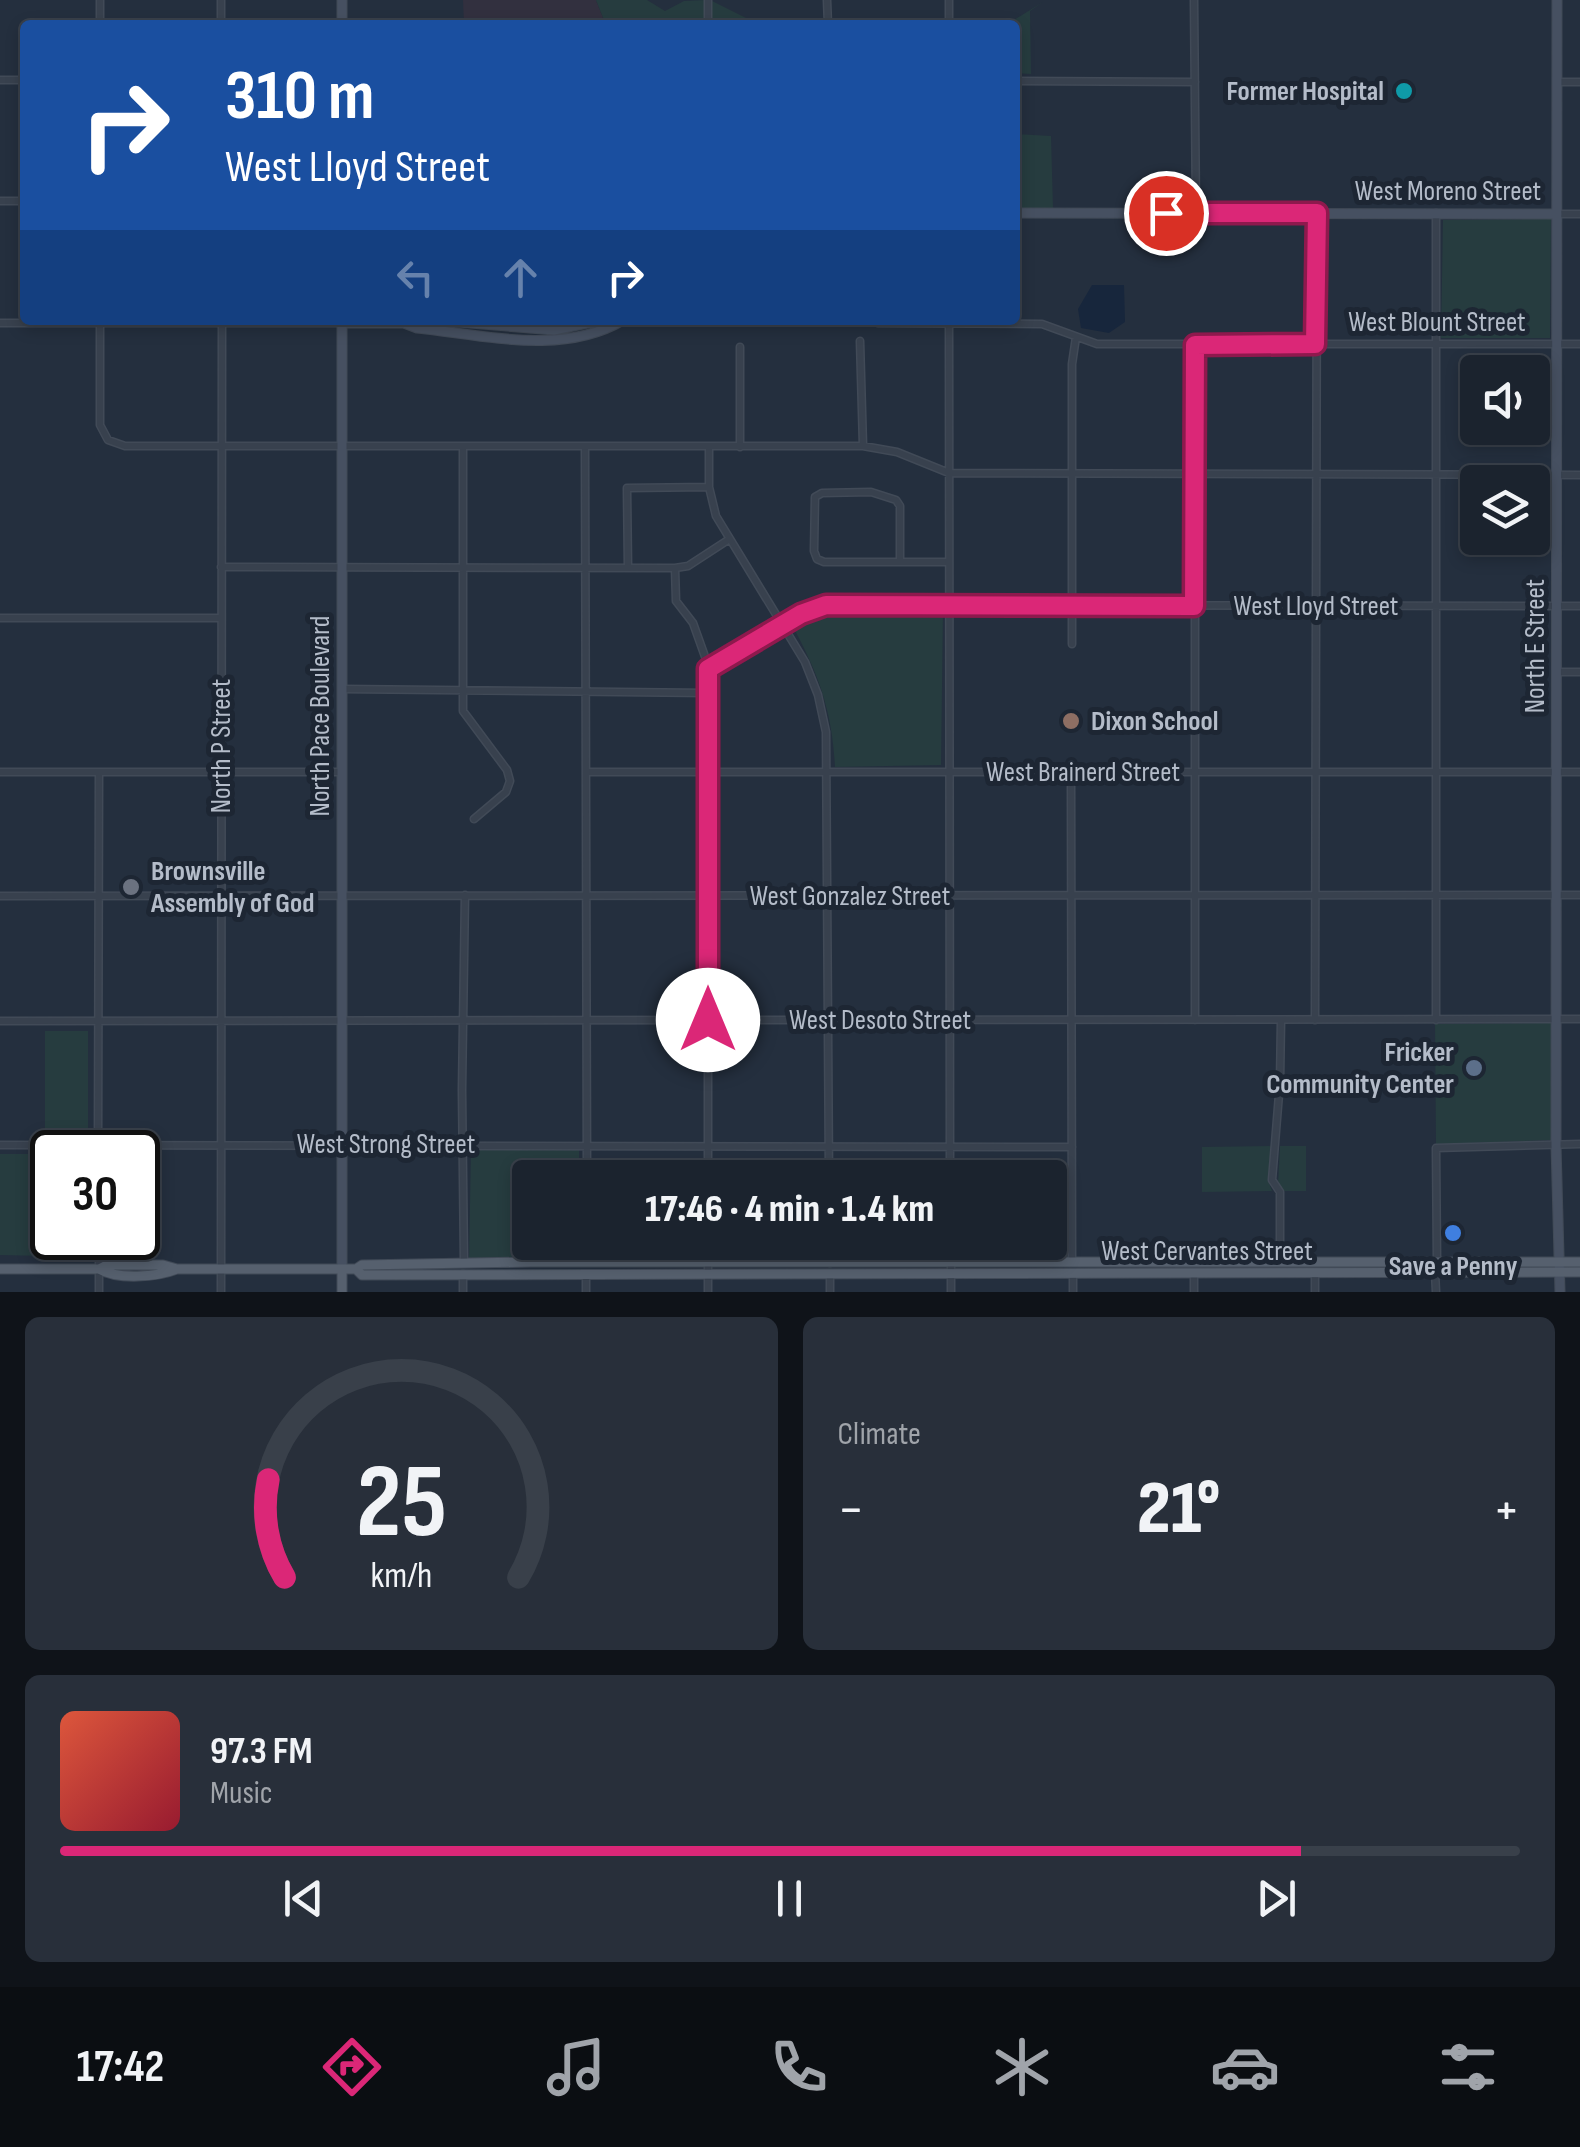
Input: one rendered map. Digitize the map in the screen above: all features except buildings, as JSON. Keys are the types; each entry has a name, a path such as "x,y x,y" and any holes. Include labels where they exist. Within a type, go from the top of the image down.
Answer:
{"main road":[{"name":"West Cervantes Street","path":"463,1269 587,1262 830,1275 1072,1261 1376,1262 1436,1267"},
{"path":"1218,1273 1236,1267 1273,1267 1280,1262"},
{"path":"1315,1272 1321,1266 1376,1262"},
{"name":"West Cervantes Street","path":"0,1270 99,1269 106,1265 163,1265 177,1269 362,1266 586,1274 830,1263 1073,1274 1560,1267 1580,1262"},
{"name":"West Cervantes Street","path":"1560,1267 1580,1272"},
{"name":"North Pace Boulevard","path":"342,1269 342,1292"}],"street":[{"path":"1194,0 1196,213"},
{"name":"North E Street","path":"1557,0 1556,1144 1560,1292"},
{"path":"1020,82 1195,82"},
{"path":"1557,82 1580,82"},
{"name":"West Moreno Street","path":"1020,213 1580,214"},
{"path":"1316,1020 1317,213"},
{"path":"1436,213 1436,1020"},
{"name":"West Blount Street","path":"1020,323 1042,324 1097,344 1580,344"},
{"path":"100,325 100,418 105,438 125,446 863,446 897,452 949,473 1580,475"},
{"name":"North P Street","path":"221,1292 222,325"},
{"name":"North Pace Boulevard","path":"342,325 342,1269"},
{"path":"413,325 516,333 582,325"},
{"path":"466,325 572,339 613,325"},
{"path":"949,325 950,1160"},
{"path":"1072,644 1072,364 1076,337"},
{"path":"860,342 863,446"},
{"path":"1194,1020 1195,345"},
{"path":"740,347 740,447"},
{"path":"462,446 466,718 507,770 510,781 506,792 474,819"},
{"path":"585,446 587,1160"},
{"path":"709,446 711,502 728,540 804,662 818,695 826,732 829,1160"},
{"path":"628,568 627,488 709,487"},
{"path":"900,562 900,506 896,500 871,492 822,493 815,497 816,559 824,562 900,562 949,562"},
{"path":"221,567 675,568 688,566 728,540"},
{"path":"675,568 676,600 693,623 708,669 708,1160"},
{"name":"West Lloyd Street","path":"708,669 808,610 826,605 1580,606"},
{"path":"0,618 221,618"},
{"path":"1558,672 1580,672"},
{"path":"342,689 708,693"},
{"path":"0,772 342,772"},
{"path":"98,772 98,1130"},
{"name":"West Brainerd Street","path":"586,772 1580,772"},
{"path":"1071,772 1072,1261"},
{"name":"West Gonzalez Street","path":"0,896 1580,895"},
{"path":"464,896 464,1292"},
{"name":"West Desoto Street","path":"0,1021 1580,1019"},
{"path":"1280,1262 1280,1192 1272,1180 1281,1020"},
{"path":"1436,1292 1436,1148 1580,1144"},
{"name":"West Strong Street","path":"0,1146 30,1147"},
{"name":"West Strong Street","path":"160,1147 1072,1147"},
{"path":"99,1260 99,1292"},
{"path":"708,1260 708,1292"},
{"path":"950,1292 951,1260"},
{"path":"1315,1272 1315,1292"},
{"path":"1194,1273 1194,1292"},
{"path":"586,1274 586,1292"},
{"path":"1072,1292 1073,1274"},
{"path":"830,1275 830,1292"}],"shaded area":[{"path":"463,0 596,0 604,20 464,20"}],"green space":[{"path":"596,0 647,0 665,11 684,1 705,0 704,20 604,20"},
{"path":"712,1 748,20 712,20"},
{"path":"1043,2 1030,11 1031,74 1020,73 1020,20 1014,20"},
{"path":"1020,134 1051,136 1053,208 1020,209"},
{"path":"1551,219 1550,338 1441,338 1443,220"},
{"path":"822,610 943,610 941,765 835,767 823,693 792,625"},
{"path":"1552,1023 1552,1140 1436,1144 1435,1024"},
{"path":"45,1031 88,1031 88,1130 45,1130"},
{"path":"1272,1146 1268,1180 1272,1191 1202,1192 1202,1147"},
{"path":"1280,1146 1306,1146 1306,1191 1283,1191 1278,1185"},
{"path":"471,1149 579,1149 579,1160 512,1160 512,1259 469,1260"},
{"path":"0,1154 30,1154 30,1256 0,1255"}],"water":[{"path":"1092,285 1124,285 1125,322 1109,333 1081,328 1078,309"}],"place":[{"name":"Former Hospital","path":"1404,91"},
{"name":"Dixon School","path":"1071,721"},
{"name":"Brownsville Assembly of God","path":"131,887"},
{"name":"Fricker Community Center","path":"1474,1068"},
{"name":"Save a Penny","path":"1453,1233"}],"route":[{"path":"708,1020 708,669 808,610 826,605 1194,606 1195,345 1315,344 1317,213 1166,213"}]}
